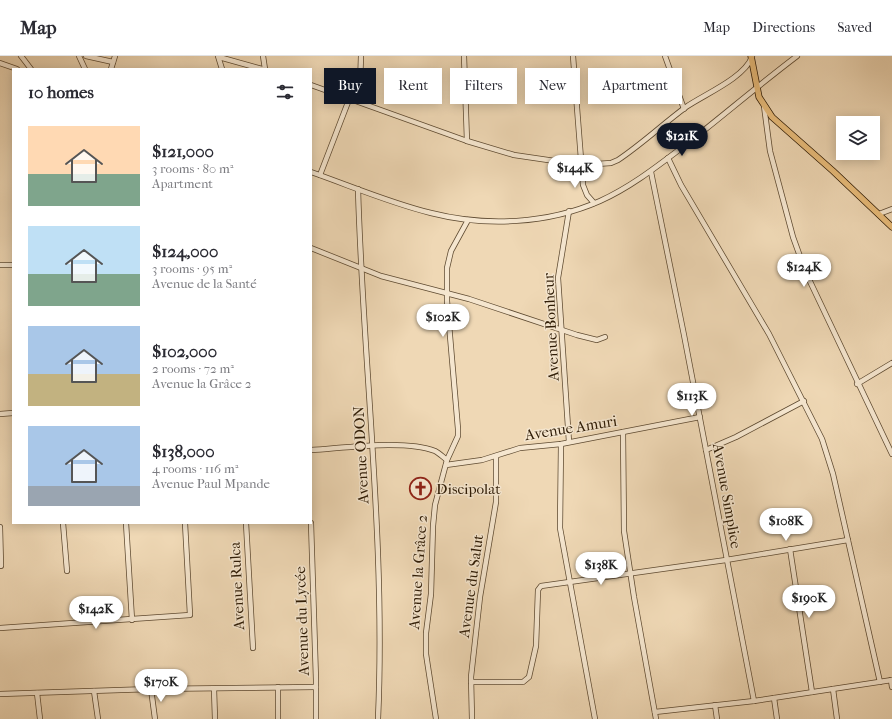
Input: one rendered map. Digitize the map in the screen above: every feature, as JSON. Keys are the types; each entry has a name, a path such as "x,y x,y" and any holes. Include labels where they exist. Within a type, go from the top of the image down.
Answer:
{"main road":[{"path":"751,57 759,97 772,117 892,227"}],"street":[{"path":"21,56 30,68"},
{"path":"79,56 83,68"},
{"path":"86,56 113,62"},
{"path":"110,68 115,56"},
{"path":"263,56 263,68"},
{"path":"361,56 361,68"},
{"path":"464,56 467,141"},
{"path":"573,56 584,189 594,203"},
{"path":"665,56 684,109"},
{"path":"312,172 432,213 468,220 507,222 532,219 569,211 594,203 651,172 797,56"},
{"path":"218,57 259,68"},
{"path":"218,57 222,68"},
{"path":"369,104 467,141 514,154 582,165 611,163 618,160 684,109 737,74 748,65 751,57"},
{"path":"0,63 14,68"},
{"path":"312,85 324,89"},
{"path":"320,175 347,104"},
{"path":"764,106 770,151 793,237 806,273 857,384 892,454"},
{"path":"668,158 681,185 765,327 804,401 829,458 880,682"},
{"name":"Avenue Simplice","path":"651,172 700,417 754,701"},
{"name":"Avenue ODON","path":"358,189 361,268 373,447 379,600 378,719"},
{"path":"879,214 892,208"},
{"name":"Avenue Bonheur","path":"569,211 558,278 563,331 569,442"},
{"name":"Avenue la Grâce 2","path":"436,719 426,654 426,633 431,603 431,560 435,505 446,463 458,436 447,292 447,268 451,251 468,220"},
{"path":"312,248 381,276 447,292 563,331 597,340 605,337"},
{"path":"0,265 12,265"},
{"path":"857,384 892,363"},
{"path":"706,450 736,437 804,401"},
{"path":"0,414 12,413"},
{"name":"Avenue Amuri","path":"446,463 467,463 520,448 561,444 700,417"},
{"path":"623,432 624,531 656,719"},
{"path":"561,444 560,528 568,582 595,719"},
{"path":"312,450 405,445 423,447 437,452 446,463"},
{"name":"Avenue du Salut","path":"472,719 471,682 480,597 496,502 496,456"},
{"path":"63,524 67,570"},
{"path":"126,524 132,620"},
{"path":"0,628 190,615 185,524"},
{"name":"Avenue Rulca","path":"246,524 252,648"},
{"name":"Avenue du Lycée","path":"310,524 316,719"},
{"path":"0,527 1,566"},
{"path":"471,682 527,681 531,672 536,646 539,588 568,582 726,560 848,540"},
{"path":"790,549 812,692"},
{"path":"655,712 754,701 892,680 892,687"},
{"path":"0,694 151,689 278,687 316,688"},
{"path":"278,687 278,719"},
{"path":"151,689 155,719"},
{"path":"214,689 215,719"},
{"path":"833,689 837,719"},
{"path":"94,692 98,719"},
{"path":"36,693 40,719"},
{"path":"774,698 777,719"},
{"path":"715,705 717,719"}],"place":[{"name":"Discipolat","path":"421,489"}]}
